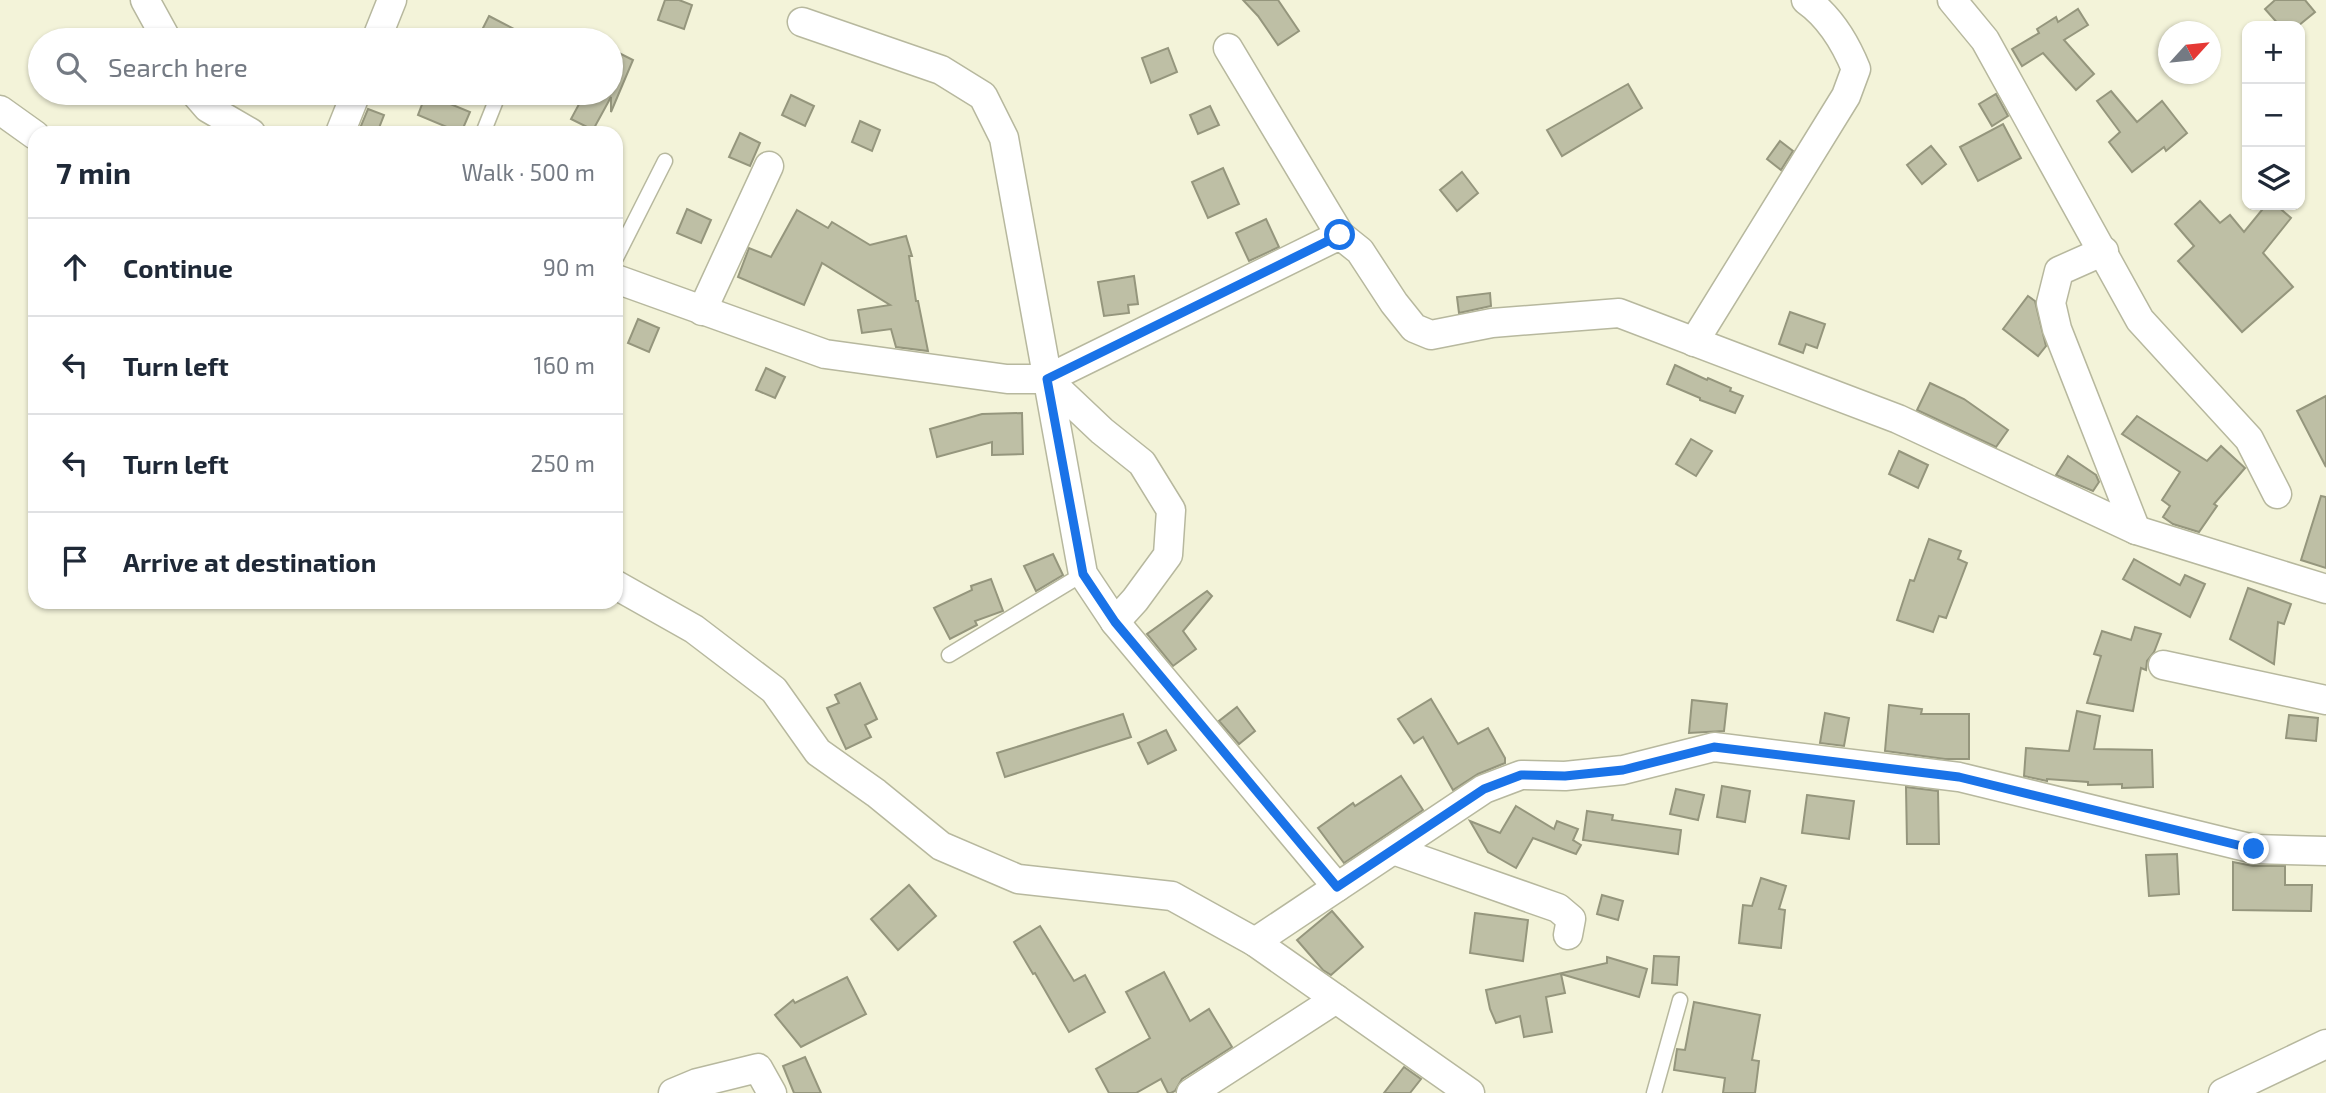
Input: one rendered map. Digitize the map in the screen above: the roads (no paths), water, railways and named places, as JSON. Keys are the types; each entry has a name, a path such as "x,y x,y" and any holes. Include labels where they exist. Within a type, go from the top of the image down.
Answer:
{"street":[{"path":"145,0 160,28"},
{"path":"381,28 392,0"},
{"path":"1694,342 1846,96 1856,69 1846,44 1818,9 1806,0"},
{"path":"1952,0 1986,40 2140,320 2249,439 2277,494"},
{"path":"802,22 941,70 983,96 1004,138 1083,574 1115,622 1337,887"},
{"path":"1228,48 1340,235 1360,251 1414,328 1431,335 1492,323 1619,313 1898,419 2136,530 2326,589"},
{"path":"205,105 239,126"},
{"path":"343,126 351,105"},
{"path":"0,110 28,130"},
{"path":"702,311 769,166"},
{"path":"623,282 825,354 1007,379 1047,379 1340,235"},
{"path":"2104,251 2059,271 2052,303 2057,329 2136,530"},
{"path":"1047,379 1102,431 1142,463 1171,510 1168,555 1115,622"},
{"path":"623,589 694,629 774,690 818,752 876,793 941,846 1018,879 1172,896 1255,942 1470,1093"},
{"path":"2163,665 2326,700"},
{"path":"1255,942 1484,789 1521,775 1565,776 1623,770 1714,747 1959,777 2254,849 2326,851"},
{"path":"1393,850 1558,908 1571,919 1569,935"},
{"path":"1192,1093 1225,1084 1336,999"},
{"path":"2223,1093 2326,1044"},
{"path":"673,1093 697,1083 758,1068 772,1093"}],"lane":[{"path":"486,126 494,105"},
{"path":"623,244 665,161"},
{"path":"949,655 1083,574"},
{"path":"1654,1093 1680,1000"}]}
